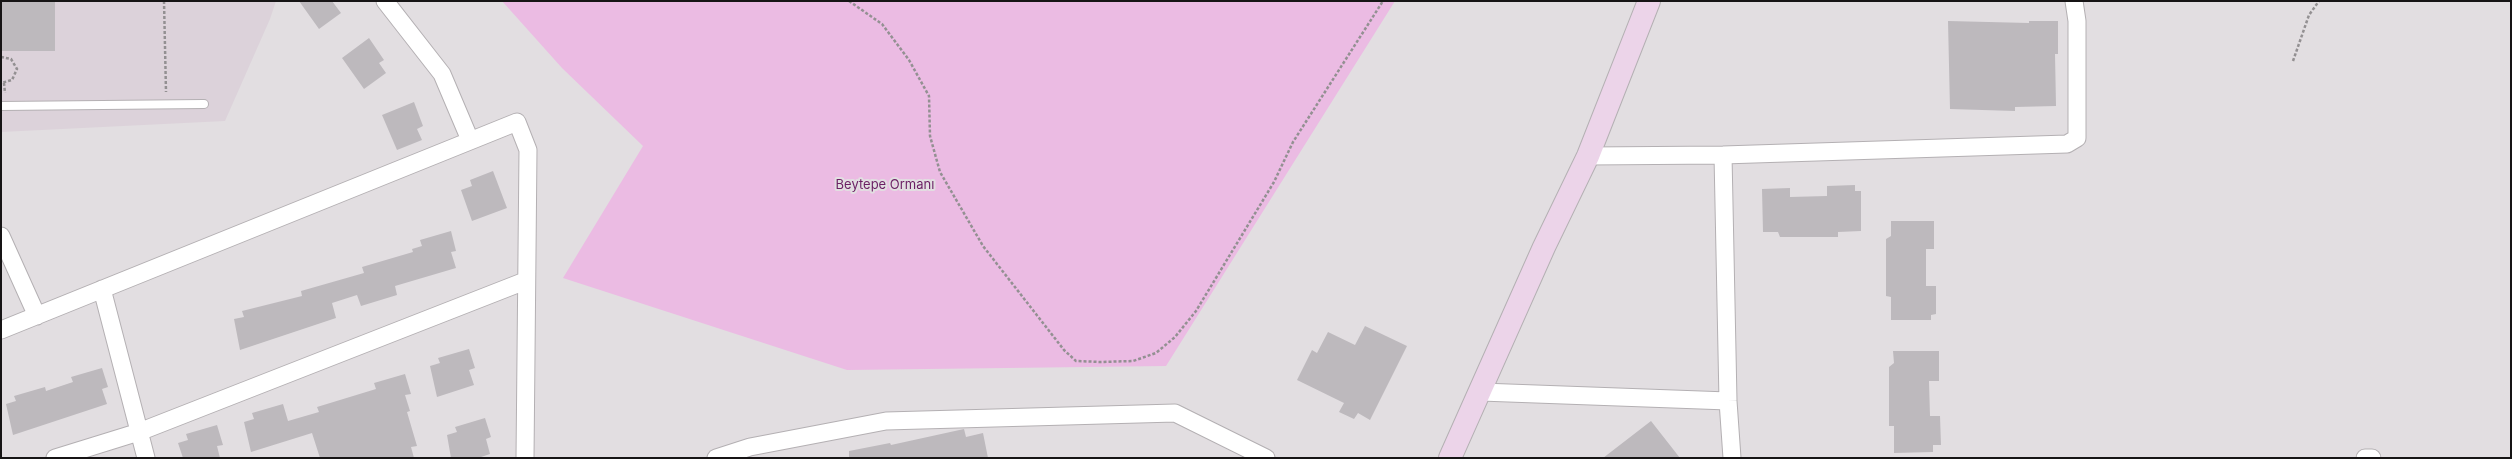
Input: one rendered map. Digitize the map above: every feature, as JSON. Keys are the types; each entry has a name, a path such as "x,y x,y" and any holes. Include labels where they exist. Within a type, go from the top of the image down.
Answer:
{"street":[{"path":"385,1 442,74 470,140"},
{"path":"1450,458 1481,392 1544,247 1588,156 1649,1"},
{"path":"1588,156 1723,155 2068,144 2077,138 2077,21 2074,1"},
{"path":"1,330 516,122 528,150 525,281 525,458"},
{"path":"1723,155 1728,401 1732,458"},
{"path":"1,236 37,316"},
{"path":"55,458 139,432 525,281"},
{"path":"102,289 146,458"},
{"path":"1481,392 1728,401"},
{"path":"716,458 750,447 886,421 1175,413 1266,458"},
{"path":"2365,458 2372,458"}],"lane":[{"path":"1,106 204,104"}],"path":[{"path":"164,1 166,104"},
{"path":"849,1 882,24 909,60 926,90 929,96 930,136 940,172 983,246 1064,350 1076,361 1101,362 1133,361 1156,353 1175,337 1192,316 1274,182 1293,142 1383,1"},
{"path":"2293,61 2309,15 2319,1"},
{"path":"1,57 11,59 17,69 12,80 1,82"}],"shaded area":[{"path":"1,1 276,1 270,19 225,121 1,132"}],"green space":[{"name":"Beytepe Ormanı","path":"502,1 1395,1 1166,366 847,370 563,278 643,146 562,68"}],"building":[{"path":"1,1 55,1 55,51 1,51"},
{"path":"299,1 332,1 341,13 319,29"},
{"path":"1948,21 2029,23 2029,21 2058,21 2058,54 2055,54 2056,106 2015,107 2015,111 1950,109"},
{"path":"369,38 384,60 379,63 386,73 364,89 342,58"},
{"path":"414,102 423,126 417,129 422,140 397,150 382,115"},
{"path":"493,171 507,208 472,221 461,190 472,186 470,180"},
{"path":"1855,185 1855,191 1861,191 1861,231 1838,232 1838,237 1780,237 1778,232 1763,232 1762,189 1790,188 1790,197 1827,196 1827,186"},
{"path":"1891,221 1934,221 1934,249 1926,249 1926,286 1936,286 1936,314 1931,315 1931,320 1891,320 1891,297 1886,296 1886,239 1891,236"},
{"path":"451,231 456,251 451,252 456,268 395,286 397,295 361,306 357,295 332,303 336,318 240,350 234,319 244,317 242,311 302,296 301,291 364,273 362,267 413,252 412,249 422,246 420,240"},
{"path":"1365,326 1407,346 1370,420 1358,413 1354,419 1339,412 1344,403 1297,380 1312,350 1317,353 1328,332 1355,345"},
{"path":"469,349 475,368 469,370 474,385 437,397 430,366 440,363 438,358"},
{"path":"1893,351 1939,351 1939,381 1929,381 1930,416 1940,416 1941,445 1933,445 1933,452 1894,453 1894,426 1889,426 1889,367 1894,363"},
{"path":"102,368 108,387 102,389 107,404 13,435 6,404 16,401 14,396 45,387 46,391 73,382 71,377"},
{"path":"405,374 411,394 405,395 410,411 407,412 417,446 411,447 414,458 320,458 312,433 251,452 244,422 254,419 252,413 283,404 288,421 319,412 317,407 376,389 374,383"},
{"path":"485,418 491,437 486,439 490,454 478,458 451,458 447,435 457,432 455,427"},
{"path":"1651,421 1680,458 1603,458"},
{"path":"217,425 223,445 217,446 220,458 183,458 178,443 188,440 186,434"},
{"path":"964,429 966,437 983,433 988,458 849,458 849,451 890,443 891,445"}]}
